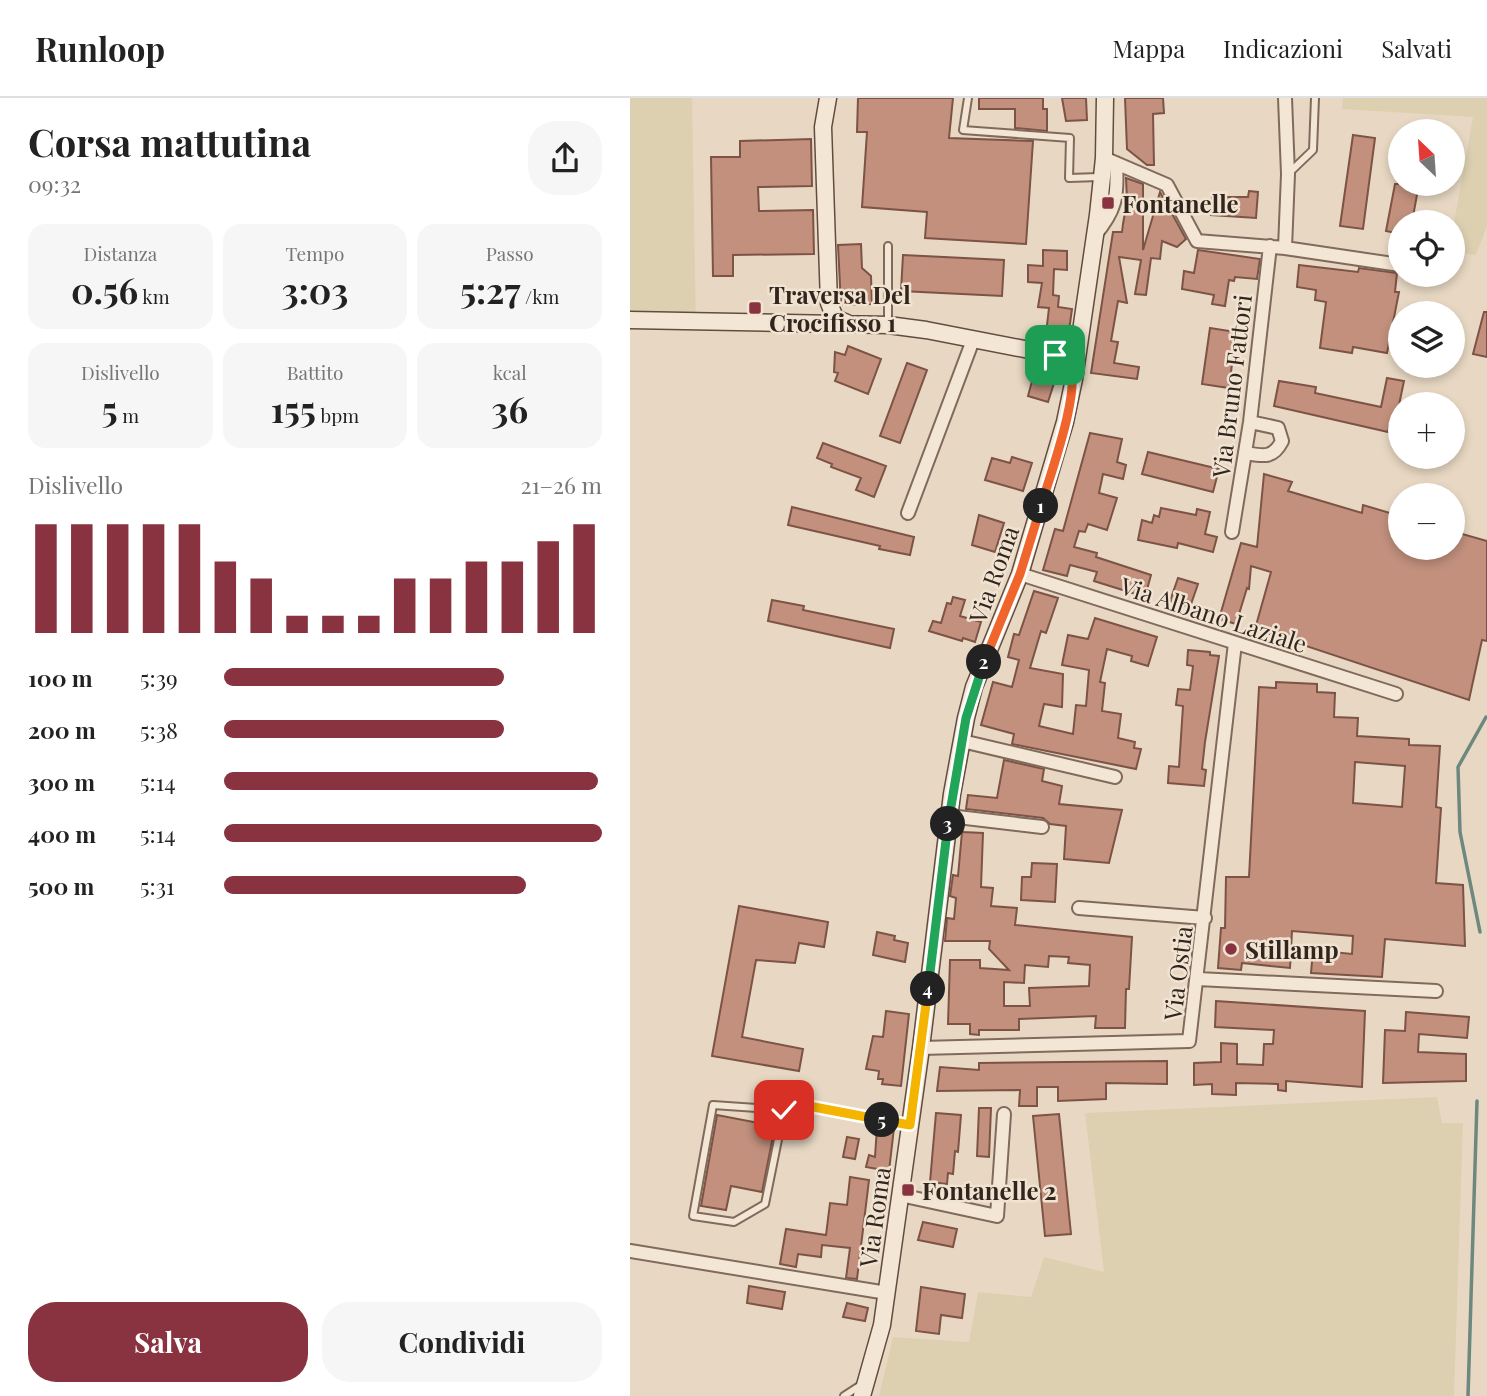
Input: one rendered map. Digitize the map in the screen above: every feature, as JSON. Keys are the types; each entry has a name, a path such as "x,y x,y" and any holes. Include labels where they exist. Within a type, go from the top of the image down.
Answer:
{"main road":[{"path":"828,98 823,127 829,303 835,318 852,324"},
{"name":"Via Roma","path":"864,1389 882,1325 887,1293 921,1048 949,816 962,741 974,687 1020,574 1065,422 1074,379 1101,177 1110,160 1105,98"},
{"path":"804,323 823,316 829,303"},
{"path":"630,320 888,325 926,330 1055,355 1070,364 1074,379"},
{"path":"1055,355 1074,348 1080,337"}],"street":[{"path":"1285,248 1288,174 1286,98"},
{"path":"1094,237 1111,216 1117,182 1110,160"},
{"path":"1110,160 1167,185 1197,241 1270,246 1388,263"},
{"name":"Via Bruno Fattori","path":"1232,532 1246,453 1270,246"},
{"path":"908,513 973,340"},
{"path":"1246,453 1267,457 1277,451 1282,441 1278,428 1250,422"},
{"name":"Via Albano Laziale","path":"1020,574 1396,694"},
{"name":"Via Ostia","path":"921,1048 1189,1041 1235,643"},
{"path":"962,741 1115,777"},
{"path":"949,816 1042,827"},
{"path":"1079,908 1205,919"},
{"path":"1198,979 1436,991"},
{"path":"900,1195 997,1216 1004,1114"},
{"path":"630,1251 887,1293"}],"lane":[{"path":"968,98 964,130 1070,138 1069,178 1101,177"},
{"path":"1288,174 1313,150 1315,98"},
{"path":"888,246 888,325"},
{"path":"784,1110 713,1105 693,1216 734,1222 765,1204 784,1110 793,1103 910,1125"},
{"path":"844,1396 864,1389"}],"shaded area":[{"path":"630,98 692,98 696,328 630,328"},
{"path":"1343,98 1487,98 1487,226 1476,255 1465,254 1465,210 1456,210 1459,196 1465,196 1465,161 1473,117 1342,109"},
{"path":"1437,1097 1442,1123 1463,1123 1454,1396 879,1396 893,1337 969,1342 978,1292 1031,1297 1044,1257 1104,1272 1085,1113"}],"building":[{"path":"858,98 953,98 949,138 1033,141 1026,244 925,238 927,212 862,207 867,132 857,132"},
{"path":"979,98 1043,98 1043,109 1047,109 1047,131 1015,128 1015,109 979,109"},
{"path":"1062,98 1086,98 1087,120 1066,121"},
{"path":"1125,98 1163,98 1164,113 1153,114 1154,165 1147,165 1127,149"},
{"path":"1353,135 1375,138 1363,229 1340,226"},
{"path":"811,139 812,186 758,187 759,211 813,210 814,254 733,255 733,276 713,276 711,157 740,157 740,141"},
{"path":"1126,178 1143,184 1143,250 1160,192 1186,239 1177,247 1162,241 1160,259 1151,258 1146,295 1135,294 1141,260 1119,257 1127,303 1118,301 1111,341 1118,342 1114,363 1139,367 1137,379 1091,373 1113,232 1122,232 1127,201"},
{"path":"1249,191 1258,192 1256,218 1211,215 1212,197 1248,197"},
{"path":"1393,196 1417,196 1414,210 1390,210"},
{"path":"861,244 862,268 871,276 872,304 841,305 838,245"},
{"path":"1043,250 1067,251 1067,270 1054,269 1053,295 1059,296 1058,307 1072,309 1067,345 1045,342 1049,308 1038,307 1042,283 1028,282 1028,265 1043,266"},
{"path":"1198,250 1260,259 1257,279 1235,277 1234,281 1229,280 1225,306 1212,304 1214,295 1182,289 1184,271 1194,273"},
{"path":"903,255 1004,260 1002,296 901,291"},
{"path":"1299,265 1358,272 1359,268 1388,272 1388,287 1396,287 1395,292 1399,292 1397,301 1388,301 1387,353 1353,347 1352,353 1320,348 1326,302 1315,300 1316,290 1297,287"},
{"path":"1484,312 1487,312 1487,357 1473,354"},
{"path":"1210,328 1236,332 1229,388 1202,384"},
{"path":"848,346 881,359 868,394 835,381 838,373 834,372 835,352 845,355"},
{"path":"907,363 927,370 900,443 880,436"},
{"path":"1034,374 1055,380 1048,402 1028,396"},
{"path":"1387,378 1404,381 1402,392 1388,392 1388,432 1274,406 1279,381 1316,387 1315,393 1381,407"},
{"path":"1090,433 1122,439 1117,462 1126,465 1123,479 1103,474 1099,493 1117,498 1107,530 1088,524 1085,532 1079,531 1074,547 1097,553 1096,557 1151,575 1145,597 1094,581 1097,572 1070,565 1067,576 1043,570 1055,529 1063,531"},
{"path":"823,443 886,466 874,497 856,490 861,478 831,467 832,464 817,458"},
{"path":"1148,452 1219,469 1213,492 1142,474"},
{"path":"1012,457 1032,463 1023,491 985,480 992,458 1010,463"},
{"path":"1264,474 1292,482 1288,491 1362,513 1363,505 1388,512 1388,560 1465,560 1465,535 1487,541 1487,641 1482,640 1469,700 1255,629 1271,572 1251,566 1249,589 1247,588 1236,624 1219,619 1241,543 1257,547"},
{"path":"792,507 914,537 910,555 788,525"},
{"path":"1161,508 1196,515 1197,509 1210,512 1205,534 1217,537 1213,552 1178,543 1177,548 1138,540 1142,520 1152,523 1154,515 1159,517"},
{"path":"979,515 1004,523 995,552 972,545"},
{"path":"1178,578 1198,584 1190,607 1170,601"},
{"path":"1034,591 1058,598 1046,633 1041,631 1030,668 1063,674 1062,707 1044,704 1039,726 1073,734 1076,705 1086,706 1089,670 1062,665 1068,635 1088,639 1095,618 1157,637 1148,666 1131,661 1132,656 1107,649 1100,682 1105,683 1102,711 1121,714 1118,738 1135,742 1134,748 1141,749 1136,769 1012,744 1014,734 981,725 993,682 1012,687 1019,660 1008,657 1014,634 1019,635"},
{"path":"953,597 965,600 960,616 981,622 975,642 929,631 933,621 941,623 947,603 951,604"},
{"path":"772,600 804,606 803,610 894,629 890,648 768,621"},
{"path":"1188,650 1210,652 1210,655 1219,656 1205,742 1202,769 1206,770 1204,786 1168,783 1169,766 1179,767 1183,706 1176,705 1178,689 1190,690 1193,666 1187,665"},
{"path":"1276,682 1317,684 1317,692 1335,693 1334,717 1358,718 1357,736 1409,739 1409,745 1440,746 1436,807 1441,808 1436,883 1463,885 1465,946 1385,939 1382,977 1311,973 1313,950 1352,954 1353,936 1292,931 1290,968 1242,963 1241,970 1218,968 1221,928 1225,928 1226,877 1249,877 1259,687 1276,688","holes":["1355,762 1405,766 1402,807 1353,803"]},
{"path":"1004,760 1044,769 1042,781 1062,786 1059,804 1122,810 1109,863 1064,859 1066,826 1050,824 1043,818 966,809 968,795 997,798"},
{"path":"962,832 983,833 981,887 993,888 991,906 1017,908 1015,925 1132,937 1125,1028 1095,1028 1096,1016 1019,1019 1019,1030 979,1030 979,1035 970,1034 970,1024 948,1024 950,960 980,960 980,968 1009,970 989,949 990,941 945,941 947,918 954,919 956,898 950,896 953,875 958,876","holes":["1049,956 1069,957 1068,963 1090,965 1089,986 1029,988 1030,1006 1004,1006 1004,982 1024,983 1025,965 1048,967"]},
{"path":"1032,863 1057,864 1055,902 1021,900 1022,877 1031,877"},
{"path":"739,906 828,922 824,947 799,943 795,963 756,960 742,1037 803,1049 799,1071 712,1056"},
{"path":"877,932 895,936 894,940 908,943 905,962 873,955"},
{"path":"1216,1001 1365,1011 1362,1087 1286,1081 1286,1091 1278,1090 1278,1084 1236,1083 1236,1095 1212,1094 1212,1084 1194,1085 1194,1063 1221,1062 1221,1043 1237,1044 1237,1064 1263,1065 1264,1044 1273,1044 1274,1030 1215,1027"},
{"path":"886,1011 909,1014 901,1086 882,1084 883,1079 878,1079 879,1071 866,1069 873,1036 883,1037"},
{"path":"1406,1012 1469,1017 1467,1038 1419,1034 1418,1052 1466,1054 1466,1081 1383,1083 1385,1030 1405,1031"},
{"path":"1167,1061 1167,1084 1106,1083 1106,1099 1058,1101 1058,1087 1037,1087 1037,1106 1019,1106 1020,1090 937,1091 940,1067 979,1070 979,1063"},
{"path":"979,1108 991,1108 989,1157 977,1156"},
{"path":"936,1113 961,1115 958,1152 955,1151 953,1174 948,1173 947,1184 930,1182"},
{"path":"1059,1114 1071,1234 1045,1236 1033,1116"},
{"path":"717,1115 775,1126 762,1192 731,1186 726,1210 701,1206"},
{"path":"877,1127 894,1128 889,1171 866,1167 869,1155 875,1157"},
{"path":"847,1137 859,1139 855,1159 843,1157"},
{"path":"850,1177 869,1180 857,1279 846,1278 850,1248 822,1245 821,1257 798,1254 796,1267 780,1264 786,1229 826,1235 830,1203 847,1205"},
{"path":"923,1222 957,1229 953,1247 918,1240"},
{"path":"749,1286 785,1292 782,1309 747,1303"},
{"path":"921,1287 965,1294 962,1318 941,1315 939,1334 916,1331"},
{"path":"847,1303 868,1308 865,1321 843,1317"}],"waterway":[{"path":"1480,932 1460,832 1458,767 1486,717"},
{"path":"1468,1396 1477,1101"}],"place":[{"name":"Fontanelle","path":"1108,203"},
{"name":"Traversa Del Crocifisso 1","path":"755,308"},
{"name":"Stillamp","path":"1231,949"},
{"name":"Fontanelle 2","path":"908,1190"}],"route":[{"path":"784,1110 793,1103 910,1125 952,794 966,718 974,687 1029,546 1065,422 1074,379 1070,364 1055,355"}]}
